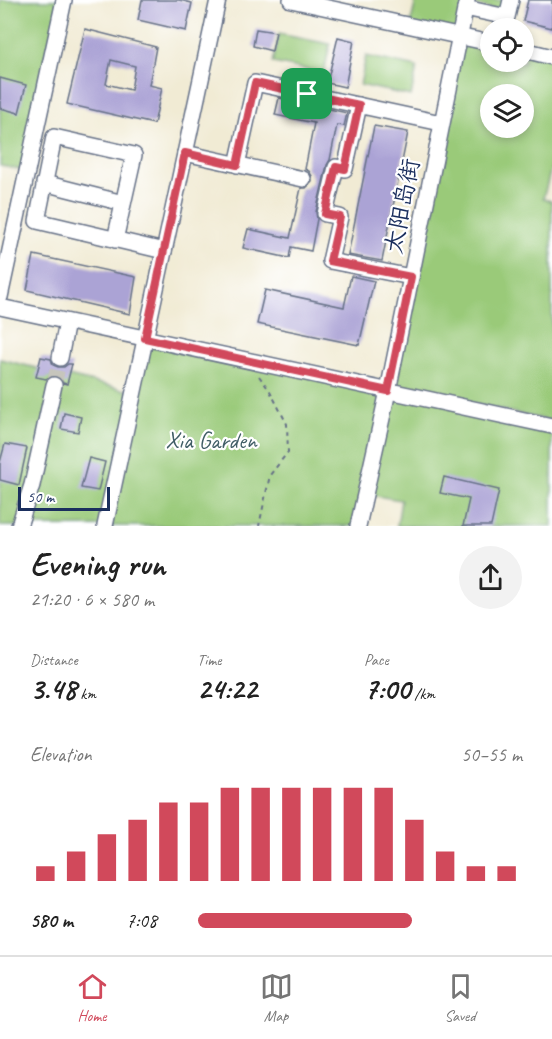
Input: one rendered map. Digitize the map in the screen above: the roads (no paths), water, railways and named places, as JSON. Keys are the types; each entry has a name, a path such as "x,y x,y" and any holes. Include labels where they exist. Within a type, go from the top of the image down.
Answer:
{"street":[{"path":"0,297 64,0"},
{"path":"105,526 218,0"},
{"path":"291,0 480,41"},
{"path":"466,4 507,17 511,0"},
{"name":"太阳岛街","path":"358,526 388,391 466,4"},
{"path":"534,53 552,57"},
{"path":"237,165 255,83 441,123"},
{"path":"359,105 345,169 336,167 325,214 340,217 330,261 411,277"},
{"path":"115,240 134,155 54,137 37,221 115,240 164,251"},
{"path":"185,153 303,179"},
{"path":"44,183 123,203"},
{"path":"0,307 552,426"},
{"path":"60,358 67,322"},
{"path":"19,526 32,485 54,385"}],"tunnel":[{"path":"54,385 60,358"}],"park label":[{"name":"Xia Garden","path":"211,440"}]}
